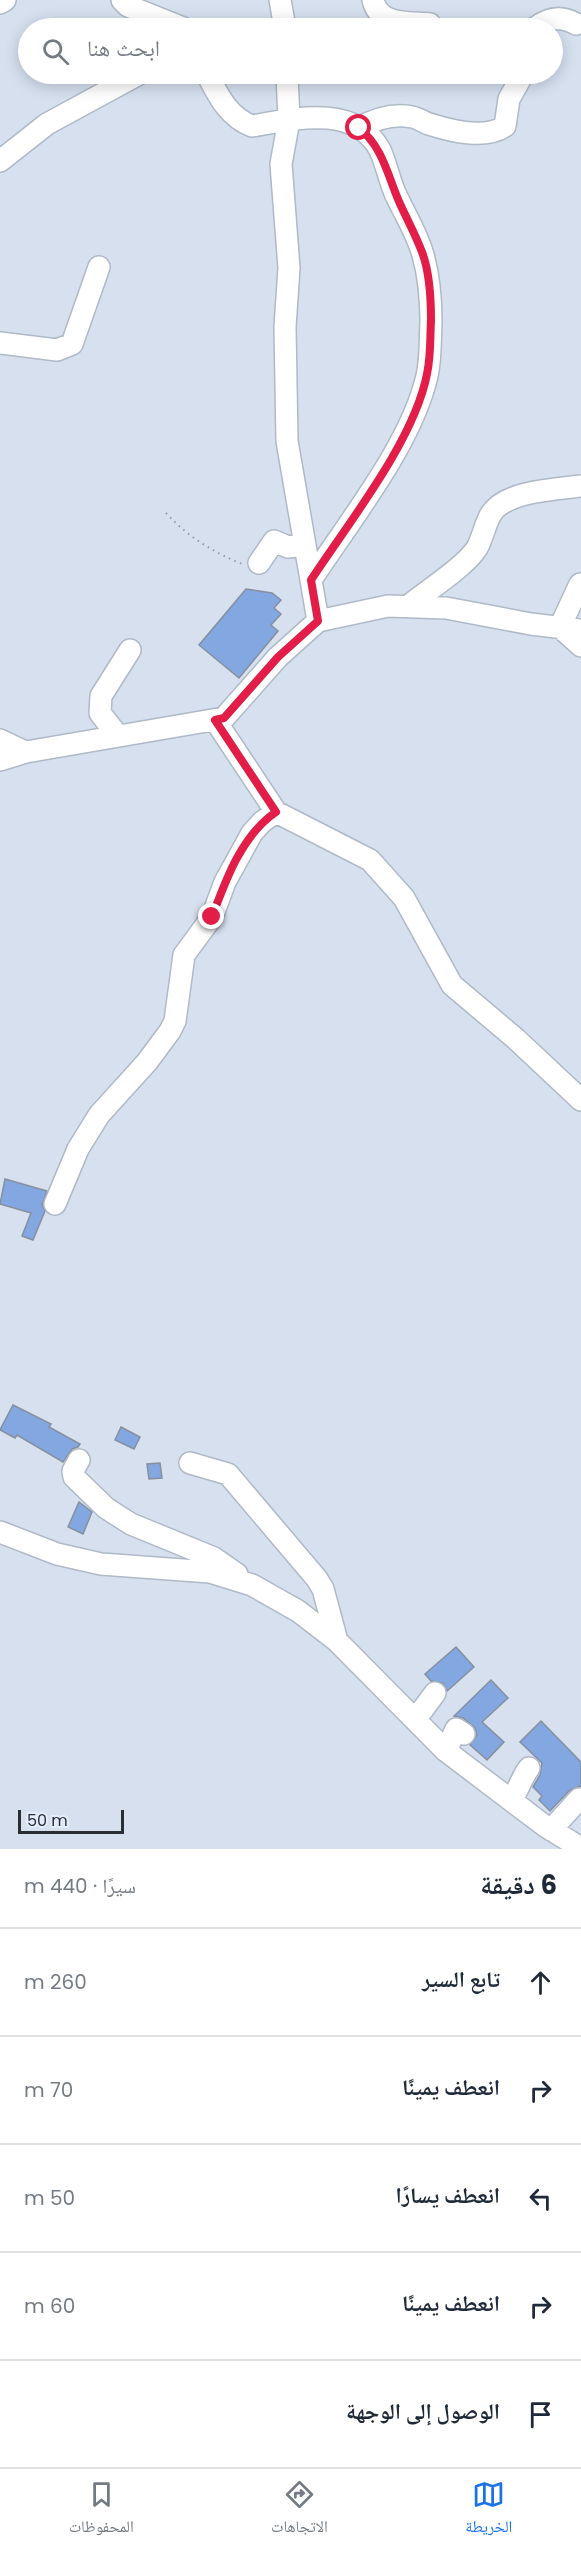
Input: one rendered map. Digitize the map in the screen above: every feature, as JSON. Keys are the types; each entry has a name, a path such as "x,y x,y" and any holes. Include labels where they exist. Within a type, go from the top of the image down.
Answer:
{"street":[{"path":"0,3 5,0"},
{"path":"122,0 128,6 158,18"},
{"path":"280,0 283,18"},
{"path":"373,0 375,9 386,18"},
{"path":"563,18 576,24"},
{"path":"0,161 47,124 121,84"},
{"path":"213,84 232,114 252,126 320,116 359,128 370,137 380,151 389,179 423,253 429,283 430,353 427,375 419,402 398,447 311,580"},
{"path":"287,84 289,120 281,164 289,268 285,327 287,441 318,621"},
{"path":"359,128 378,118 412,117 429,124 474,133 495,133 505,126 509,99 517,84"},
{"path":"0,343 57,351 72,344 99,267"},
{"path":"407,607 462,563 477,548 492,512 505,502 537,491 581,486"},
{"path":"260,563 274,541 288,547 305,545"},
{"path":"580,584 571,628 581,646"},
{"path":"0,760 25,752 224,718 278,657 318,621 388,606 446,608 523,632 571,628"},
{"path":"118,736 100,713 101,696 130,650"},
{"path":"215,720 276,812 370,860 404,898 453,985 516,1039 581,1100"},
{"path":"0,740 25,752"},
{"path":"55,1204 78,1149 99,1115 147,1062 170,1031 175,1021 184,955 212,917 225,882 252,833 276,812"},
{"path":"79,1461 73,1471 74,1477 106,1508 131,1524 214,1558 252,1585 298,1611 337,1641 446,1751 551,1830 581,1848"},
{"path":"190,1463 228,1474 317,1579 323,1589 337,1641"},
{"path":"0,1532 57,1554 101,1564 210,1572 252,1585"},
{"path":"415,1720 435,1693"},
{"path":"446,1751 456,1729 464,1734"},
{"path":"511,1800 529,1768"},
{"path":"551,1830 579,1798"}],"path":[{"path":"166,513 180,529 212,552 247,566 260,563"}],"building":[{"path":"246,589 272,593 281,600 274,608 281,614 271,625 278,631 239,678 199,645"},
{"path":"5,1179 47,1191 42,1205 45,1211 33,1240 22,1236 31,1213 0,1204"},
{"path":"13,1405 51,1424 49,1427 80,1444 72,1449 63,1462 17,1435 15,1438 0,1430"},
{"path":"121,1427 140,1437 134,1449 115,1440"},
{"path":"160,1463 162,1478 149,1479 147,1464"},
{"path":"79,1502 92,1512 83,1534 68,1527"},
{"path":"456,1647 474,1667 447,1691 443,1683 431,1681 425,1674"},
{"path":"491,1680 508,1698 482,1722 504,1742 487,1760 470,1745 477,1735 475,1728 463,1718 454,1716"},
{"path":"541,1721 581,1762 581,1786 570,1790 550,1811 539,1800 542,1796 533,1787 540,1775 542,1763 520,1742"}],"route":[{"path":"212,917 225,882 252,833 276,812 215,720 224,718 278,657 318,621 311,580 398,447 419,402 427,375 431,311 429,283 423,253 389,179 380,151 370,137 359,128"}]}
